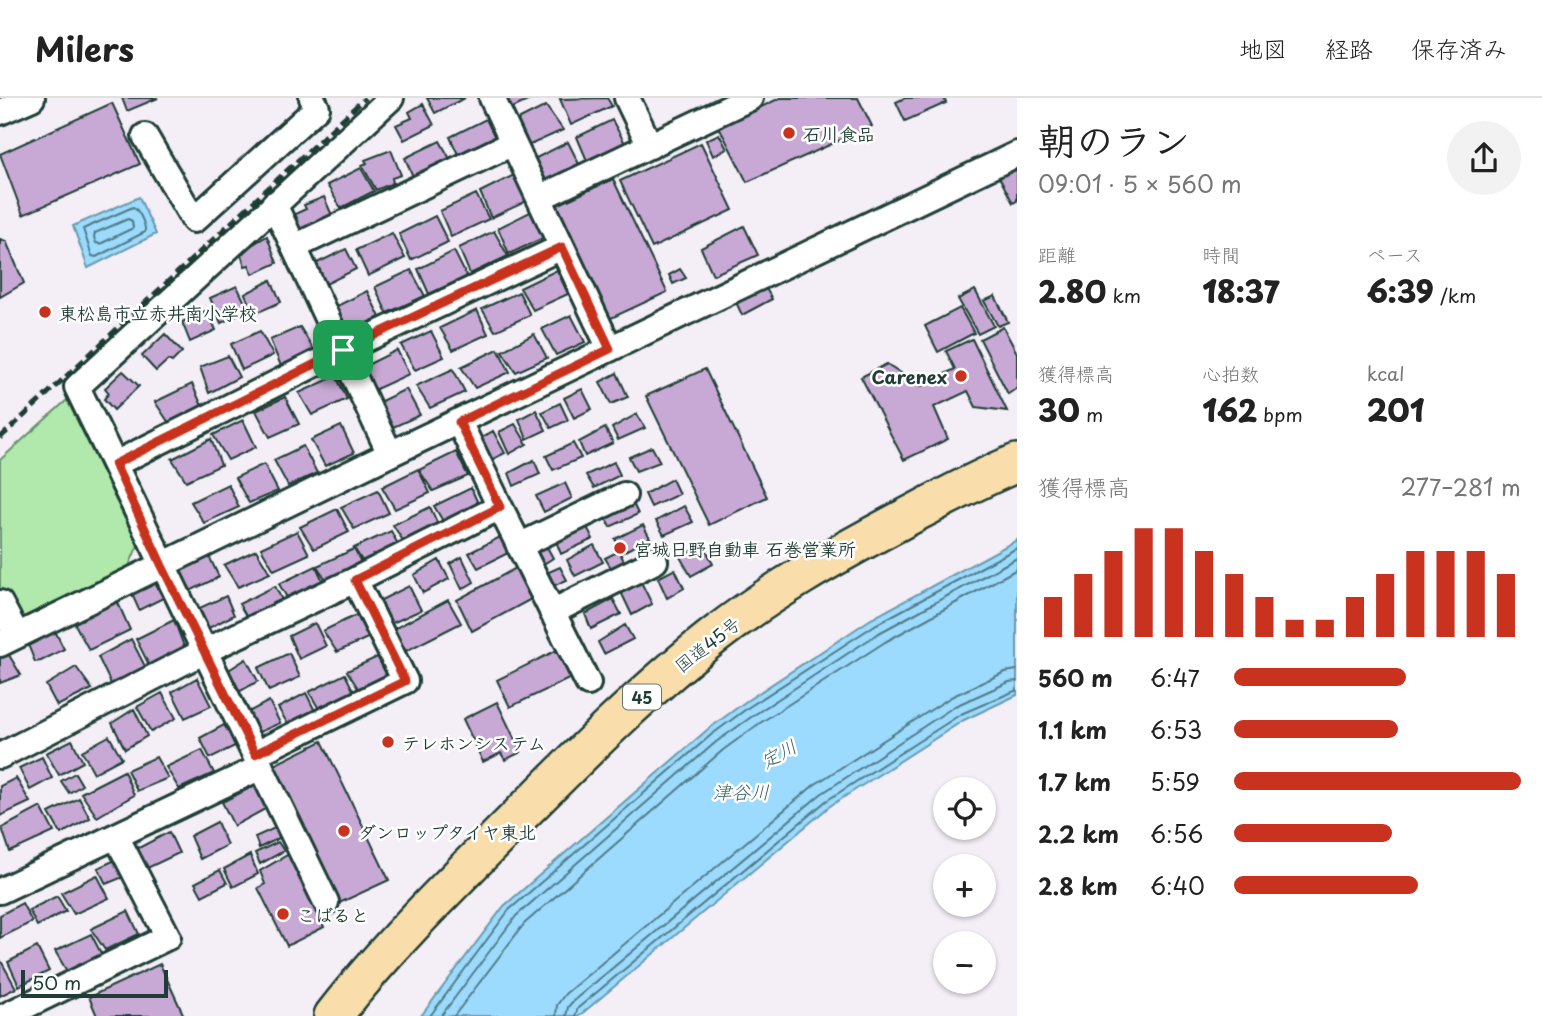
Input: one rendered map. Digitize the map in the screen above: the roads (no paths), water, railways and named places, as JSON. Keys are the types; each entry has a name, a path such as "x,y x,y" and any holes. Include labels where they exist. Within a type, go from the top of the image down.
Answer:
{"highway":[{"name":"国道45号","path":"333,1016 366,974 437,897 658,682 716,634 825,561 958,490 1017,463"}],"street":[{"path":"0,112 32,98"},
{"path":"145,136 194,220 317,108 312,98"},
{"path":"326,902 77,387 391,98"},
{"path":"492,98 610,349"},
{"path":"627,98 650,146"},
{"path":"539,198 750,98"},
{"path":"295,247 513,143"},
{"path":"0,603 8,640 1017,154"},
{"path":"274,204 390,454"},
{"path":"115,464 343,350 562,247"},
{"path":"459,422 588,683"},
{"path":"519,546 624,495"},
{"path":"0,756 205,651 500,507"},
{"path":"552,612 655,561"},
{"path":"0,891 116,836 405,681 355,580"},
{"path":"5,1016 169,937 116,836"}],"water":[{"path":"139,197 156,234 88,268 73,226"},
{"name":"津谷川","path":"1017,540 1017,695 964,720 830,806 579,1016 421,1016 504,906 707,730 871,619"}],"railway":[{"path":"0,438 365,98"}],"place":[{"name":"石川食品","path":"789,133"},
{"name":"東松島市立赤井南小学校","path":"45,312"},
{"name":"Carenex","path":"961,376"},
{"name":"宮城日野自動車 石巻営業所","path":"620,548"},
{"name":"テレホンシステム","path":"388,742"},
{"name":"ダンロップタイヤ東北","path":"344,831"},
{"name":"こばると","path":"283,914"}],"water label":[{"name":"定川","path":"778,753"}]}
